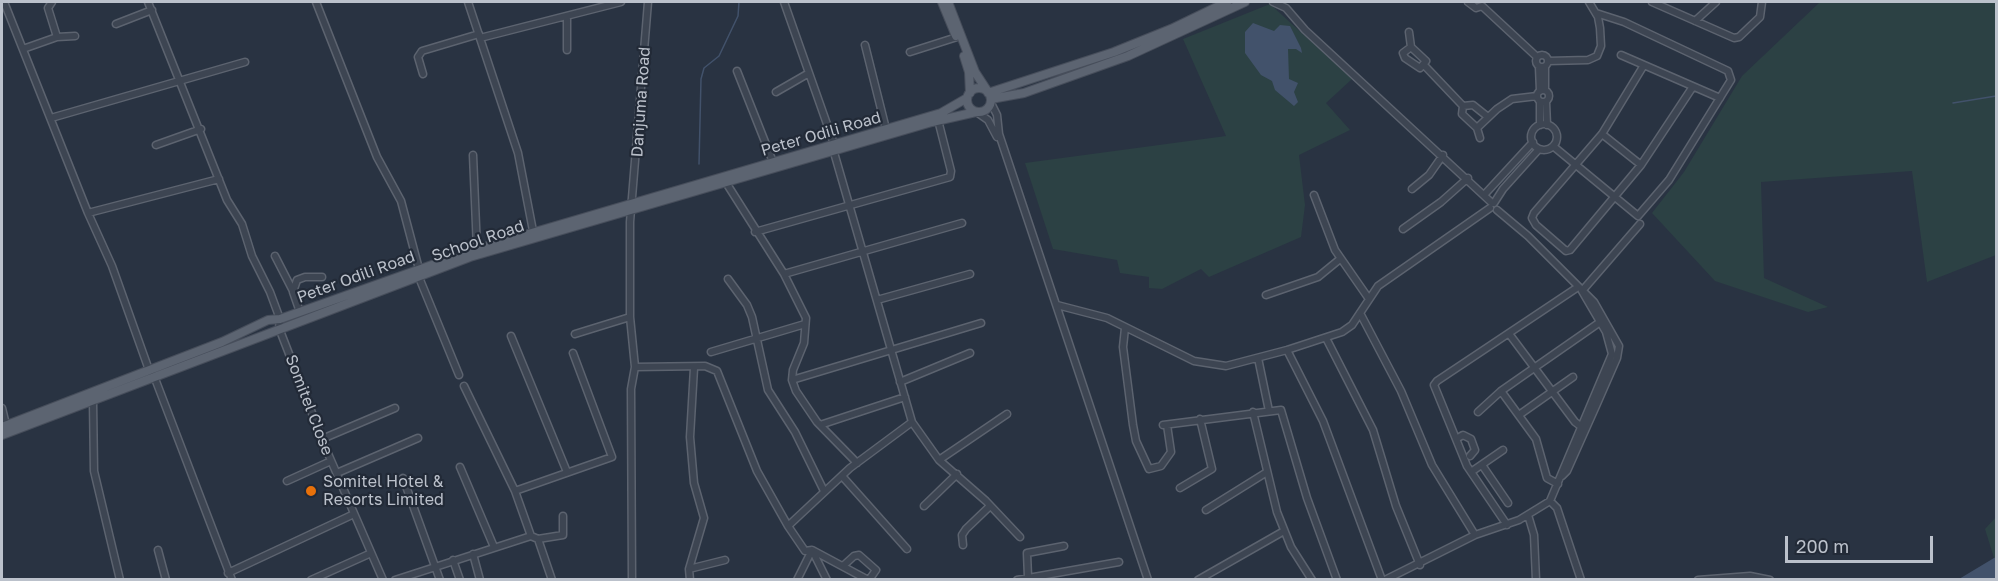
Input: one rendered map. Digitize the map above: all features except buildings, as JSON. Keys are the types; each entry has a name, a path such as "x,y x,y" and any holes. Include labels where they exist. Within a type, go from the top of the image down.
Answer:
{"main road":[{"path":"942,2 969,72 968,106 977,112 986,110 990,97 975,72 948,2"},
{"path":"990,97 1114,52 1171,29 1227,2"},
{"path":"968,95 977,88 990,97 1067,79 1128,56 1245,2"},
{"name":"Peter Odili Road","path":"4,426 151,373 260,324 279,324 300,312 419,272 477,249 773,162 833,147 950,110 968,95"},
{"name":"School Road","path":"2,435 93,401 151,373 419,272 633,205 725,182 833,147 977,112"}],"street":[{"path":"4,2 88,213 112,266 151,373 232,579"},
{"path":"52,2 48,8 57,37"},
{"name":"Somitel Close","path":"148,2 201,129 219,179 242,224 322,439 369,554 383,579"},
{"path":"316,2 377,157 401,201 419,272 459,375"},
{"path":"468,2 518,153 533,231"},
{"path":"423,74 419,53 621,2"},
{"name":"Danjuma Road","path":"632,579 631,389 635,367 630,317 633,205 648,2"},
{"path":"784,2 833,147 912,422 939,460 957,474 1020,537"},
{"path":"1273,2 1285,5 1305,30 1485,194 1493,206 1528,236 1580,289 1603,320 1612,354 1583,428 1550,501 1507,525 1475,535 1437,553 1420,565 1386,579 1323,421 1287,350"},
{"path":"1468,2 1476,8 1483,4 1538,57"},
{"path":"1538,57 1536,63 1544,65 1588,60 1597,56 1601,46 1596,13 1589,2"},
{"path":"1652,2 1734,38 1739,38 1760,17 1762,2"},
{"path":"1695,21 1716,2"},
{"path":"116,24 152,10"},
{"path":"1553,146 1638,216 1669,180 1731,80 1728,71 1624,22 1596,13"},
{"path":"567,16 567,50"},
{"path":"1410,32 1411,47 1424,57 1426,60 1424,65"},
{"path":"23,49 57,37 75,36"},
{"path":"909,52 957,38"},
{"path":"865,45 886,129"},
{"path":"1411,47 1403,53 1405,58 1416,68 1424,65"},
{"path":"1538,57 1543,55 1544,125"},
{"path":"1622,55 1692,88 1720,98"},
{"path":"51,118 245,62"},
{"path":"1424,65 1463,106"},
{"path":"1644,65 1602,134 1534,213 1532,218 1536,225 1566,251 1570,250 1641,165 1692,88"},
{"path":"737,71 773,162"},
{"path":"776,92 809,73"},
{"path":"1477,128 1512,99 1542,96"},
{"path":"990,97 1002,141 1148,579"},
{"path":"1463,106 1473,105 1488,117"},
{"path":"1463,106 1462,114 1477,128 1480,138"},
{"path":"977,112 988,120 1002,141"},
{"path":"755,232 950,177 951,171 938,120"},
{"path":"1544,125 1556,132 1557,140 1553,146 1545,150 1539,149 1533,142 1532,133 1544,125"},
{"path":"156,145 201,129"},
{"path":"1602,134 1641,165"},
{"path":"1485,194 1533,142"},
{"path":"1057,305 1107,318 1194,361 1226,366 1326,338 1352,325 1369,299 1385,281 1493,206 1505,187 1539,149"},
{"path":"473,155 477,249"},
{"path":"1412,189 1430,175 1443,155"},
{"path":"1403,229 1441,202 1468,178"},
{"path":"88,213 219,179"},
{"path":"1497,180 1505,187"},
{"path":"725,182 784,274 802,308 805,324 804,343 793,370 792,380 820,425 857,463"},
{"path":"1314,195 1340,259 1369,299"},
{"path":"784,274 962,223"},
{"path":"1507,525 1471,472 1434,385 1580,289 1640,224"},
{"path":"275,256 300,312"},
{"path":"1266,295 1318,277 1340,259"},
{"path":"877,300 970,274"},
{"path":"293,292 297,280 305,277 322,277"},
{"path":"728,279 747,304 758,338 768,390 795,432 825,491"},
{"path":"1360,313 1401,391 1432,465 1475,535"},
{"path":"575,334 630,317"},
{"path":"1478,412 1501,391 1536,369 1603,320"},
{"path":"792,380 981,323"},
{"path":"711,351 805,324"},
{"path":"1125,328 1123,347 1133,425 1136,441 1149,469 1161,466 1171,452 1165,425 1253,412 1281,411 1307,498 1337,579"},
{"path":"1510,335 1552,392 1583,428"},
{"path":"511,336 567,472"},
{"path":"1326,338 1373,430 1399,515 1420,565"},
{"path":"515,491 612,457 573,353"},
{"path":"900,382 970,354"},
{"path":"1258,358 1269,411"},
{"path":"635,367 694,368 705,366 717,371 757,471 788,526 805,550 812,550 843,566 869,579 876,570 859,555 854,556 843,566"},
{"path":"690,579 689,569 705,518 694,483 691,455 694,368"},
{"path":"1519,415 1573,377"},
{"path":"464,386 515,491 552,579"},
{"path":"1501,391 1540,449 1547,478 1558,484"},
{"path":"820,425 904,397"},
{"path":"93,401 94,471 120,579"},
{"path":"2,408 4,426"},
{"path":"322,439 394,408"},
{"path":"1253,412 1284,531 1312,579"},
{"path":"939,460 1007,414"},
{"path":"1180,488 1212,469 1200,419"},
{"path":"788,526 857,463 912,422"},
{"path":"1456,439 1463,435 1471,439 1475,450 1470,456"},
{"path":"337,473 418,438"},
{"path":"1471,472 1503,450"},
{"path":"287,481 331,460"},
{"path":"1482,465 1508,503"},
{"path":"460,467 494,547"},
{"path":"1206,510 1268,472"},
{"path":"924,507 957,474"},
{"path":"842,476 907,549"},
{"path":"403,478 440,579"},
{"path":"1550,501 1557,508 1581,579"},
{"path":"963,545 962,535 966,529 990,506"},
{"path":"228,573 354,514"},
{"path":"1528,515 1534,535 1536,579"},
{"path":"395,579 494,547 534,538 563,535 563,516"},
{"path":"1198,579 1284,531"},
{"path":"1028,578 1027,553 1064,546"},
{"path":"158,550 166,579"},
{"path":"797,579 812,550"},
{"path":"812,550 827,579"},
{"path":"311,579 369,554"},
{"path":"473,554 480,579"},
{"path":"453,560 460,579"},
{"path":"689,569 725,560"},
{"path":"1017,579 1119,562"},
{"path":"1698,579 1750,576 1770,579"}],"green space":[{"path":"1820,2 1996,2 1996,255 1927,282 1912,171 1761,182 1764,278 1828,307 1808,312 1715,281 1652,213 1684,172 1742,76"},
{"path":"1270,4 1352,79 1326,103 1350,130 1299,155 1305,205 1301,237 1209,277 1201,269 1162,289 1149,288 1149,277 1120,273 1117,260 1053,249 1025,163 1226,136 1183,39"},
{"path":"1996,517 1996,557 1994,558 1985,529"}],"water":[{"path":"1253,23 1274,31 1280,25 1290,26 1301,48 1302,53 1296,49 1288,49 1289,79 1298,83 1294,92 1298,102 1294,106 1275,90 1272,81 1261,75 1245,53 1245,32"},
{"path":"1996,557 1996,579 1959,579 1994,558"}],"waterway":[{"path":"699,164 701,79 704,68 719,56 738,16 739,2"},
{"path":"1953,103 1996,96"}],"place":[{"name":"Somitel Hotel & Resorts Limited","path":"311,491"}]}
